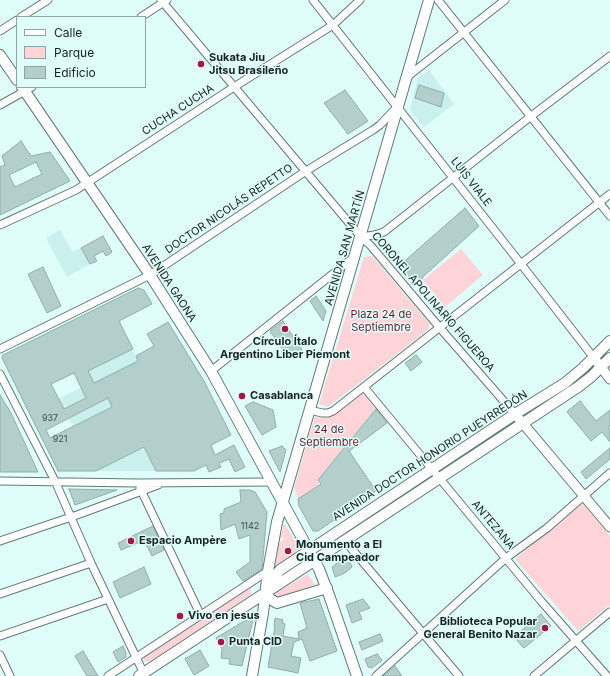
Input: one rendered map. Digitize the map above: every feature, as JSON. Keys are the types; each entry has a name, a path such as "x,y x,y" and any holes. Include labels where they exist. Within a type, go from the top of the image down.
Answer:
{"main road":[{"name":"AVENIDA SAN MARTÍN","path":"282,501 356,255 397,107 407,78 429,0"},
{"path":"0,55 16,79"},
{"name":"AVENIDA GAONA","path":"26,89 150,275 211,371 315,561 327,588 357,676"},
{"name":"AVENIDA DOCTOR HONORIO PUEYRREDÓN","path":"266,592 272,579 280,570 431,469 565,383 594,358 610,341"},
{"name":"AVENIDA DOCTOR HONORIO PUEYRREDÓN","path":"142,675 578,387 610,358"},
{"path":"271,482 284,480 292,471"},
{"path":"252,676 263,613 268,571 282,501"},
{"path":"266,592 270,599 277,603 327,588"}],"street":[{"path":"23,16 48,0"},
{"name":"LUIS VIALE","path":"313,0 610,379"},
{"name":"CUCHA CUCHA","path":"0,225 76,190 234,87 333,25 360,0"},
{"path":"438,0 610,216"},
{"path":"407,78 505,0"},
{"path":"142,16 164,1"},
{"name":"CORONEL APOLINARIO FIGUEROA","path":"164,1 234,87 361,237 371,246 523,423 610,527"},
{"path":"0,31 16,21"},
{"path":"361,237 384,232 610,56"},
{"path":"0,105 26,89"},
{"name":"DOCTOR NICOLÁS REPETTO","path":"0,349 150,275 306,171 373,130 380,125 397,107"},
{"path":"310,410 322,413 333,411 610,194"},
{"path":"211,371 356,255"},
{"path":"0,374 55,481 91,563 136,657 142,675"},
{"name":"ANTEZANA","path":"364,387 439,479 607,676"},
{"path":"376,676 423,635 506,558 547,528 610,473"},
{"path":"0,481 138,483 271,482"},
{"path":"0,541 142,491 163,482"},
{"path":"138,483 201,616"},
{"path":"345,541 459,676"},
{"path":"0,594 91,563"},
{"path":"108,676 268,571"},
{"path":"0,636 108,599"},
{"path":"534,676 610,612"},
{"path":"0,655 10,676"}],"shaded area":[{"path":"429,70 454,104 424,127 410,110 418,78"},
{"path":"60,230 72,252 81,248 90,264 67,277 46,238"},
{"path":"110,302 191,471 96,471 58,399 81,388"}],"green space":[{"path":"461,249 483,275 445,307 423,280"},
{"name":"Plaza 24 de Septiembre","path":"372,256 430,324 428,330 328,407 319,404 364,257"},
{"name":"24 de Septiembre","path":"363,391 376,408 318,480 319,485 298,499 294,488 315,416 326,418"},
{"path":"582,502 610,536 610,605 578,631 515,559"},
{"path":"285,524 301,552 273,570 278,545 285,537 281,538 278,543 282,529 286,535 282,527"},
{"path":"308,574 315,585 277,598 274,597 277,592"},
{"path":"251,584 251,595 150,662 144,661 144,656"}],"building":[{"path":"419,85 444,93 441,107 415,98"},
{"path":"345,90 368,121 348,134 324,103"},
{"path":"21,141 31,156 50,152 70,181 0,215 0,167 5,165 2,156","holes":["36,162 42,174 15,187 9,175"]},
{"path":"465,208 479,226 415,284 399,266"},
{"path":"103,236 112,252 106,256 103,251 94,256 97,261 90,264 81,248"},
{"path":"43,267 61,306 47,313 28,274"},
{"path":"138,288 144,290 152,304 119,321 133,349 88,371 94,383 138,361 136,356 154,346 147,334 168,322 204,381 231,435 211,445 215,455 234,445 245,467 235,472 229,459 219,463 221,467 209,472 206,465 194,471 156,471 144,447 96,471 58,471 2,358 3,355","holes":["74,373 86,398 64,409 51,384","108,398 112,407 50,438 46,430"]},
{"path":"316,296 326,311 323,321 310,301"},
{"path":"283,321 302,350 294,358 287,348 284,351 270,331"},
{"path":"416,355 422,362 411,371 405,363"},
{"path":"0,395 11,413 38,472 0,472"},
{"path":"580,401 596,421 610,410 610,426 608,427 610,430 610,442 602,432 591,441 567,412"},
{"path":"253,402 273,410 276,427 262,435 245,406"},
{"path":"376,409 387,423 349,451 376,491 318,531 313,531 299,506 298,499 321,484 318,480"},
{"path":"282,446 286,450 280,472 269,451"},
{"path":"610,448 610,459 586,479 581,472"},
{"path":"69,489 117,490 75,505"},
{"path":"240,490 250,490 255,492 267,512 262,569 243,581 236,572 250,562 250,535 239,539 235,524 221,530 220,514 224,513 224,509 241,502"},
{"name":"Espacio Ampère","path":"153,526 164,550 152,556 144,540 121,550 118,543"},
{"path":"344,558 348,558 352,567 345,573 335,577 332,567"},
{"path":"144,567 151,584 120,598 113,582"},
{"path":"319,599 337,651 310,661 302,639 294,642 291,656 301,658 298,673 268,667 275,618 283,620 282,623 285,624 283,636 299,639 298,632 307,628 300,603"},
{"path":"363,599 370,608 359,612 362,619 352,623 346,605"},
{"path":"541,614 551,626 524,648 514,637"},
{"path":"251,617 253,620 242,666 229,664 230,659 221,658 222,649 216,638"},
{"path":"380,634 383,641 362,650 359,642"},
{"path":"123,646 126,657 118,662 113,652"},
{"path":"200,650 209,666 194,675 185,659"},
{"path":"83,651 98,676 87,676 75,656"},
{"path":"377,654 382,660 372,668 368,667 365,659"},
{"path":"395,666 402,676 383,676 386,674"}],"place":[{"name":"Sukata Jiu Jitsu Brasileño","path":"201,64"},
{"name":"Círculo Ítalo Argentino Liber Piemont","path":"285,329"},
{"name":"Casablanca","path":"242,396"},
{"name":"Espacio Ampère","path":"131,541"},
{"name":"Monumento a El Cid Campeador","path":"288,551"},
{"name":"Vivo en jesus","path":"180,616"},
{"name":"Biblioteca Popular General Benito Nazar","path":"545,628"},
{"name":"Punta CID","path":"221,642"}]}
